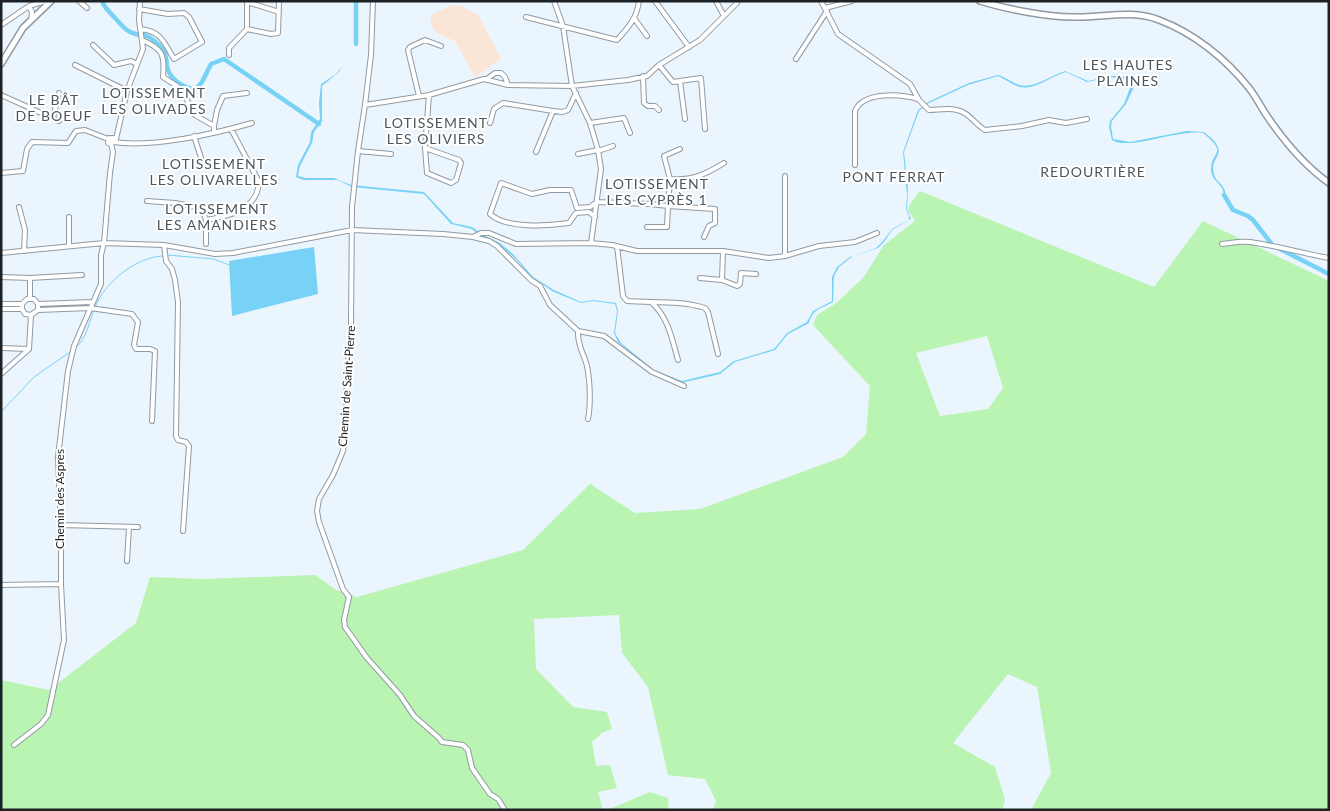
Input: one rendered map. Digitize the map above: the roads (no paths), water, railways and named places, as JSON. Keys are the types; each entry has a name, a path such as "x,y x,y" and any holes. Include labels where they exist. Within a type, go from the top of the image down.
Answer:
{"street":[{"path":"1,26 29,6 46,1"},
{"path":"1,64 22,28 50,1"},
{"path":"79,1 87,8"},
{"path":"111,141 116,139 127,91 143,49 140,29 140,1"},
{"path":"247,29 271,34 278,33 279,1"},
{"name":"Chemin de Saint-Pierre","path":"373,1 371,55 354,186 351,325 347,374 346,425 343,451 333,475 319,499 317,511 319,522 343,588 349,597 344,627 367,658 400,695 414,716 440,738 442,742 463,745 468,750 472,768 490,794 498,799 505,810"},
{"path":"554,1 563,26 572,86 590,123 602,171 591,243"},
{"path":"526,17 617,40 634,18 639,1"},
{"path":"655,1 689,47"},
{"path":"716,1 724,16"},
{"path":"822,1 838,34 910,84 918,99 924,106 932,110 940,108 964,112 985,130 1022,126 1049,120 1066,123 1088,119"},
{"path":"796,59 826,10 852,1"},
{"path":"980,1 1058,16 1140,14 1177,27 1211,50 1232,68 1250,89 1272,124 1315,172 1329,183"},
{"path":"229,55 229,48 247,29 247,2 279,12"},
{"path":"487,79 508,85 572,86 647,76 659,65 700,40 738,2"},
{"path":"29,6 32,12 31,20"},
{"path":"139,8 168,14 184,14 188,17 202,42 174,59 162,38 155,32 140,29"},
{"path":"634,18 647,36"},
{"path":"142,40 157,49 163,57 165,62 163,77 177,86 184,94 195,115 214,126"},
{"path":"419,96 408,50 410,47 425,40 441,46"},
{"path":"93,45 114,65 131,61 137,64"},
{"path":"75,65 127,91"},
{"path":"659,65 673,82 701,78 706,129"},
{"path":"365,105 429,95 487,79 495,73 501,73 508,85"},
{"path":"643,76 644,103 648,106 658,107 659,110"},
{"path":"680,81 685,119"},
{"path":"53,118 59,93"},
{"path":"214,132 217,110 223,96 248,93"},
{"path":"490,123 494,109 503,104 553,111 568,110 576,93"},
{"path":"1,95 59,121"},
{"path":"425,148 459,160 461,163 456,180 452,182 427,173 425,148 429,95"},
{"path":"854,165 855,111 858,106 880,96 902,96 918,99"},
{"path":"536,152 553,111"},
{"path":"590,123 624,118 630,133"},
{"path":"1,172 23,171 27,149 32,142 68,144 76,131 84,130 111,141 125,144 148,143 231,129 252,123"},
{"path":"206,220 240,211 253,202 259,191 259,182 231,129"},
{"path":"194,136 203,164 216,161"},
{"name":"Chemin des Aspres","path":"14,745 41,724 48,715 64,640 60,584 61,525 58,457 68,371 74,346 101,284 101,255 104,243 113,152 111,141"},
{"path":"578,154 613,146"},
{"path":"647,227 667,227 670,179 664,156 680,149"},
{"path":"358,151 391,154"},
{"path":"670,179 685,180 711,171 724,163"},
{"path":"785,176 785,256"},
{"path":"501,184 532,194 550,190 571,190 577,208 569,223 557,225 512,224 495,219 490,214 501,184"},
{"path":"147,201 175,203 202,208 206,220 206,244"},
{"path":"577,208 590,207 597,202 715,209 715,223 710,226 704,237"},
{"path":"19,207 25,230 24,251"},
{"path":"576,213 589,212 595,217"},
{"path":"69,217 70,246"},
{"path":"1,253 104,243 164,245 215,254 233,253 352,230 475,236 497,246 531,280 540,286 550,305 578,331 604,336 652,372 684,386"},
{"path":"475,236 481,233 489,233 516,244 591,243 637,251 723,251 769,258 785,256 819,246 855,242 877,233"},
{"path":"1222,244 1249,242 1329,258"},
{"path":"164,245 166,261 176,280 179,308 176,436 178,440 186,442 189,446 183,531"},
{"path":"617,246 623,296 627,301 667,301 705,308 708,312 718,354"},
{"path":"722,280 723,251"},
{"path":"700,278 722,280 737,286 740,284 741,273 756,274"},
{"path":"1,277 30,278 82,275"},
{"path":"30,278 30,298"},
{"path":"30,298 34,299 38,304 38,310"},
{"path":"22,307 26,299 30,298"},
{"path":"38,304 92,302"},
{"path":"652,302 659,309 666,322 678,360"},
{"path":"1,304 22,307"},
{"path":"1,309 22,307"},
{"path":"22,307 26,314 31,315"},
{"path":"31,315 38,310 90,308 132,314 138,322 134,345 136,349 155,351 152,421"},
{"path":"1,374 29,349 31,315"},
{"path":"578,331 578,343 587,368 590,408 588,419"},
{"path":"1,348 29,349"},
{"path":"61,525 138,527"},
{"path":"126,561 129,527"},
{"path":"1,585 60,584"}],"water":[{"path":"342,67 339,72 322,86 322,121 314,132 312,143 300,166 298,176 306,178 334,178 351,185 424,192 453,223 472,227 500,243 514,255 533,277 554,290 581,302 593,300 616,303 618,311 615,333 621,343 654,370 682,381 720,372 734,361 774,349 787,333 807,322 813,311 832,301 832,277 837,267 850,257 876,248 892,229 909,220 906,209 907,195 903,152 918,110 928,102 969,83 998,75 1025,86 1065,71 1088,81 1111,76 1132,79 1134,87 1126,104 1112,121 1113,139 1130,142 1187,131 1204,132 1213,140 1217,146 1219,150 1214,163 1214,174 1224,189 1228,202 1211,171 1211,164 1217,152 1216,145 1203,133 1181,134 1130,143 1120,143 1112,140 1109,127 1110,121 1124,104 1131,85 1130,80 1110,77 1087,82 1066,72 1038,85 1026,87 1017,86 998,76 968,85 929,103 919,111 904,152 908,188 907,209 911,219 892,230 878,248 853,256 839,267 834,276 833,302 815,312 809,323 788,334 775,350 735,362 720,374 681,383 660,375 618,342 614,333 617,311 615,304 593,301 581,303 554,292 531,277 516,259 499,245 480,236 472,229 451,224 424,194 352,187 338,180 303,180 296,177 298,165 310,142 311,132 320,119 321,84 336,74"},
{"path":"314,247 318,294 232,316 229,261"}],"waterway":[{"path":"102,1 107,10 125,29 140,35"},
{"path":"356,1 356,44"},
{"path":"142,35 151,38 162,48 170,74 184,86 196,89 202,82 211,64 224,59 319,124"},
{"path":"1224,195 1233,210 1253,220 1271,243"},
{"path":"1280,249 1329,274"},
{"path":"167,255 214,259 229,265"},
{"path":"74,349 82,341 95,307 106,288 123,272 143,260 164,256"},
{"path":"1,412 34,377 70,352"}],"district":[{"name":"LES HAUTES PLAINES","path":"1128,74"},
{"name":"LOTISSEMENT LES OLIVADES","path":"154,102"},
{"name":"LE BÂT DE BOEUF","path":"54,108"},
{"name":"LOTISSEMENT LES OLIVIERS","path":"436,132"},
{"name":"LOTISSEMENT LES OLIVARELLES","path":"214,172"},
{"name":"REDOURTIÈRE","path":"1093,172"},
{"name":"PONT FERRAT","path":"894,177"},
{"name":"LOTISSEMENT LES CYPRÈS 1","path":"657,192"},
{"name":"LOTISSEMENT LES AMANDIERS","path":"217,217"}]}
